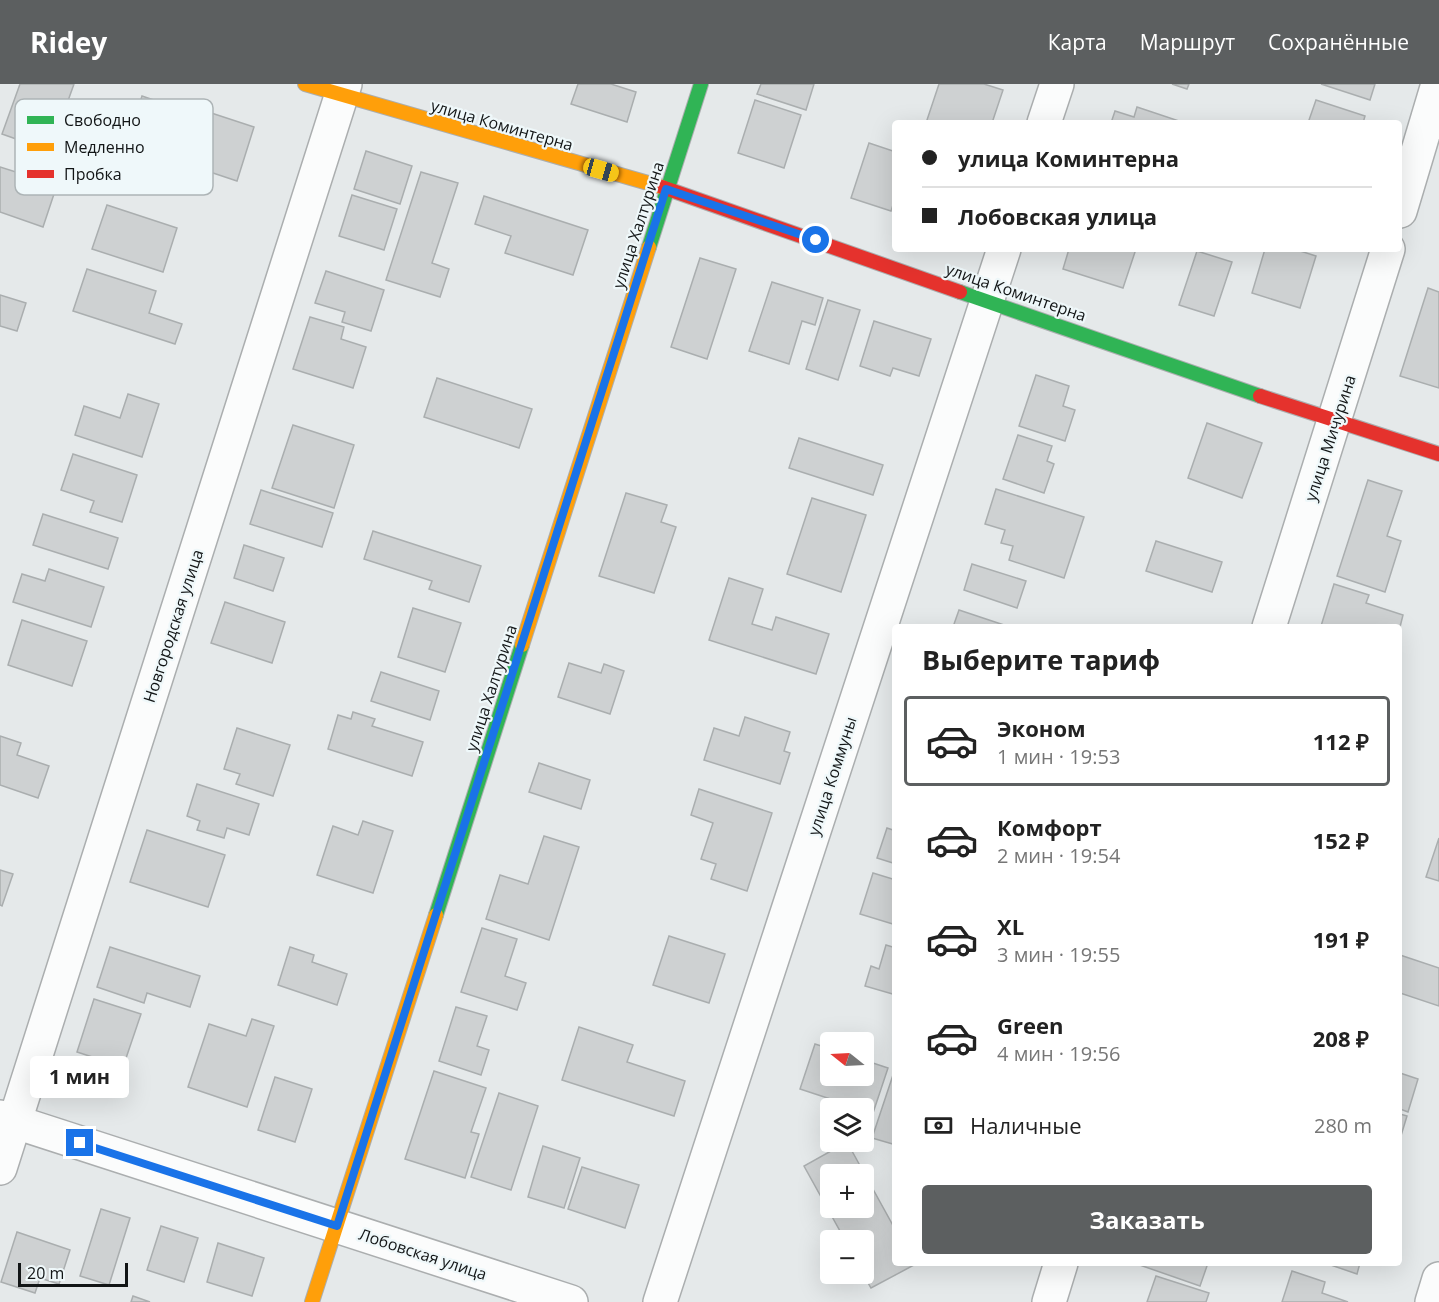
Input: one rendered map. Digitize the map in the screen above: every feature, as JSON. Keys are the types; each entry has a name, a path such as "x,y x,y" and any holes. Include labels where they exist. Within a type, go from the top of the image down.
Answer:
{"street":[{"name":"улица Коминтерна","path":"305,84 343,90 666,189 988,299 1335,423 1439,454"},
{"name":"улица Халтурина","path":"312,1302 701,84"},
{"path":"1045,120 1057,84"},
{"path":"1402,204 1438,84"},
{"name":"Новгородская улица","path":"0,1168 8,1119 343,90"},
{"name":"улица Коммуны","path":"660,1302 1003,252"},
{"name":"улица Мичурина","path":"1270,624 1387,252"},
{"name":"Лобовская улица","path":"8,1119 571,1302"},
{"path":"1049,1302 1060,1266"},
{"path":"1432,1302 1439,1279"}],"building":[{"path":"20,84 74,84 69,99 15,99 15,139 2,134"},
{"path":"578,84 611,84 636,92 627,122 571,104"},
{"path":"761,84 814,84 806,110 757,94"},
{"path":"939,84 984,84 1003,90 993,120 927,120"},
{"path":"1172,84 1189,84 1187,89"},
{"path":"1321,84 1375,84 1370,100"},
{"path":"755,100 801,115 784,168 738,153"},
{"path":"1316,100 1365,116 1364,120 1309,120"},
{"path":"1137,107 1176,120 1112,120 1115,111 1134,117"},
{"path":"213,114 254,127 237,181 213,173"},
{"path":"869,143 892,151 891,211 851,198"},
{"path":"366,151 412,166 400,204 354,189"},
{"path":"0,167 15,172 15,195 54,195 43,227 0,212"},
{"path":"421,172 458,183 432,263 449,269 440,297 386,280"},
{"path":"352,195 397,209 384,250 339,236"},
{"path":"484,196 588,230 573,275 505,253 511,236 475,224"},
{"path":"107,205 177,228 163,272 92,249"},
{"path":"1068,252 1135,252 1123,288 1063,269"},
{"path":"1197,252 1232,262 1214,316 1179,305"},
{"path":"1264,252 1303,252 1316,256 1300,308 1252,293"},
{"path":"700,258 736,269 707,359 671,347"},
{"path":"87,269 156,291 149,313 182,324 175,344 73,311"},
{"path":"326,271 384,290 371,331 342,322 345,312 315,303"},
{"path":"772,282 823,298 815,325 802,321 789,364 749,351"},
{"path":"1428,288 1439,292 1439,388 1400,376"},
{"path":"0,295 26,303 17,331 0,326"},
{"path":"828,300 860,310 838,380 806,369"},
{"path":"310,317 344,327 341,339 366,347 353,388 293,369"},
{"path":"874,321 931,339 919,376 893,368 890,376 860,366"},
{"path":"1036,375 1069,386 1063,406 1075,410 1065,441 1019,426"},
{"path":"437,378 532,409 519,448 424,417"},
{"path":"128,394 159,404 142,457 75,435 84,406 120,418"},
{"path":"1207,423 1262,443 1242,498 1188,478"},
{"path":"293,425 354,445 334,508 272,488"},
{"path":"1018,435 1052,446 1047,461 1054,464 1044,493 1003,479"},
{"path":"799,438 883,465 873,495 789,468"},
{"path":"73,454 137,475 122,522 90,512 94,501 61,490"},
{"path":"1368,480 1402,491 1387,536 1401,541 1385,592 1337,576"},
{"path":"996,489 1084,517 1064,578 1009,560 1013,546 1001,543 1005,530 985,524"},
{"path":"261,490 333,513 322,547 250,524"},
{"path":"626,493 667,505 661,522 676,527 654,593 599,576"},
{"path":"812,498 866,515 841,592 787,574"},
{"path":"43,514 118,538 108,569 33,545"},
{"path":"373,531 481,566 469,602 429,589 432,581 364,559"},
{"path":"1156,541 1222,562 1212,592 1146,571"},
{"path":"244,545 284,558 273,591 234,578"},
{"path":"972,564 1026,581 1017,608 964,590"},
{"path":"49,569 104,587 91,627 13,602 22,574 45,581"},
{"path":"729,578 763,589 752,624 772,630 776,617 829,634 816,674 709,640"},
{"path":"1334,584 1369,595 1366,603 1403,615 1401,624 1322,624"},
{"path":"225,602 285,622 272,663 211,643"},
{"path":"413,608 461,623 445,672 398,657"},
{"path":"959,610 1001,624 954,624"},
{"path":"22,620 87,641 72,686 8,665"},
{"path":"569,663 601,673 604,664 624,671 610,714 558,697"},
{"path":"381,672 439,691 430,720 371,701"},
{"path":"353,712 375,719 372,726 423,742 412,776 328,749 338,715 351,719"},
{"path":"745,717 790,732 784,751 790,753 780,784 704,760 714,728 739,736"},
{"path":"237,728 290,745 273,796 236,784 240,774 224,769"},
{"path":"0,736 21,743 17,755 49,766 38,798 0,785"},
{"path":"539,763 590,780 581,809 529,792"},
{"path":"197,784 259,804 249,835 227,828 224,838 197,830 200,821 187,816"},
{"path":"699,789 772,813 747,891 711,879 716,864 701,859 713,823 691,815"},
{"path":"363,821 393,831 373,893 317,875 333,826 358,835"},
{"path":"887,828 892,830 892,863 877,858"},
{"path":"147,830 225,855 208,907 130,882"},
{"path":"544,836 579,847 549,940 486,919 500,875 528,884"},
{"path":"1439,838 1439,881 1426,877"},
{"path":"0,870 13,874 2,906 0,905"},
{"path":"873,873 892,879 892,924 860,914"},
{"path":"482,928 517,939 505,976 526,983 517,1010 461,992"},
{"path":"669,936 725,954 709,1003 653,985"},
{"path":"886,945 892,947 892,994 865,986 871,966 879,969"},
{"path":"110,947 200,976 190,1007 147,993 144,1003 97,987"},
{"path":"290,947 314,955 312,962 347,974 337,1005 278,985"},
{"path":"1402,956 1439,968 1439,1006 1402,994"},
{"path":"94,999 141,1014 123,1067 77,1052"},
{"path":"456,1007 487,1016 477,1046 489,1050 481,1075 439,1061"},
{"path":"252,1019 274,1026 247,1107 188,1087 209,1024 246,1036"},
{"path":"579,1027 633,1045 627,1062 685,1081 674,1116 562,1080"},
{"path":"815,1044 820,1046 820,1086 874,1086 874,1063 888,1068 874,1110 874,1098 827,1098 800,1089"},
{"path":"434,1071 486,1088 471,1132 479,1134 465,1178 405,1159"},
{"path":"1402,1074 1418,1079 1408,1112 1402,1110"},
{"path":"275,1077 312,1089 295,1142 258,1130"},
{"path":"892,1078 892,1144 874,1139 874,1132"},
{"path":"499,1093 538,1106 511,1190 471,1177"},
{"path":"1402,1115 1407,1116 1402,1132"},
{"path":"543,1146 580,1158 564,1208 528,1197"},
{"path":"829,1152 853,1152 859,1164 820,1164 820,1195 804,1166"},
{"path":"582,1167 639,1185 625,1228 568,1209"},
{"path":"874,1191 892,1224 892,1266 912,1266 871,1288 869,1284 874,1284 874,1230 839,1230 833,1218 874,1218"},
{"path":"101,1209 130,1218 109,1285 80,1276"},
{"path":"161,1226 198,1238 184,1282 147,1270"},
{"path":"17,1232 70,1250 59,1284 40,1278 35,1293 1,1282"},
{"path":"218,1243 264,1258 252,1296 207,1282"},
{"path":"1143,1266 1207,1266 1200,1286"},
{"path":"1334,1266 1359,1266 1357,1274"},
{"path":"1292,1271 1325,1282 1322,1293 1348,1302 1282,1302"},
{"path":"1156,1276 1209,1293 1206,1302 1147,1302"},
{"path":"133,1296 150,1302 131,1302"}],"traffic: fast":[{"path":"649,247 701,84"},
{"path":"960,292 1260,396"},
{"path":"436,915 522,645"}],"traffic: slow":[{"path":"305,84 662,187"},
{"path":"522,645 649,247"},
{"path":"312,1302 436,915"}],"traffic: jam":[{"path":"662,187 960,292"},
{"path":"1260,396 1439,454"}],"route":[{"path":"80,1143 337,1226 666,189 816,240"}]}
